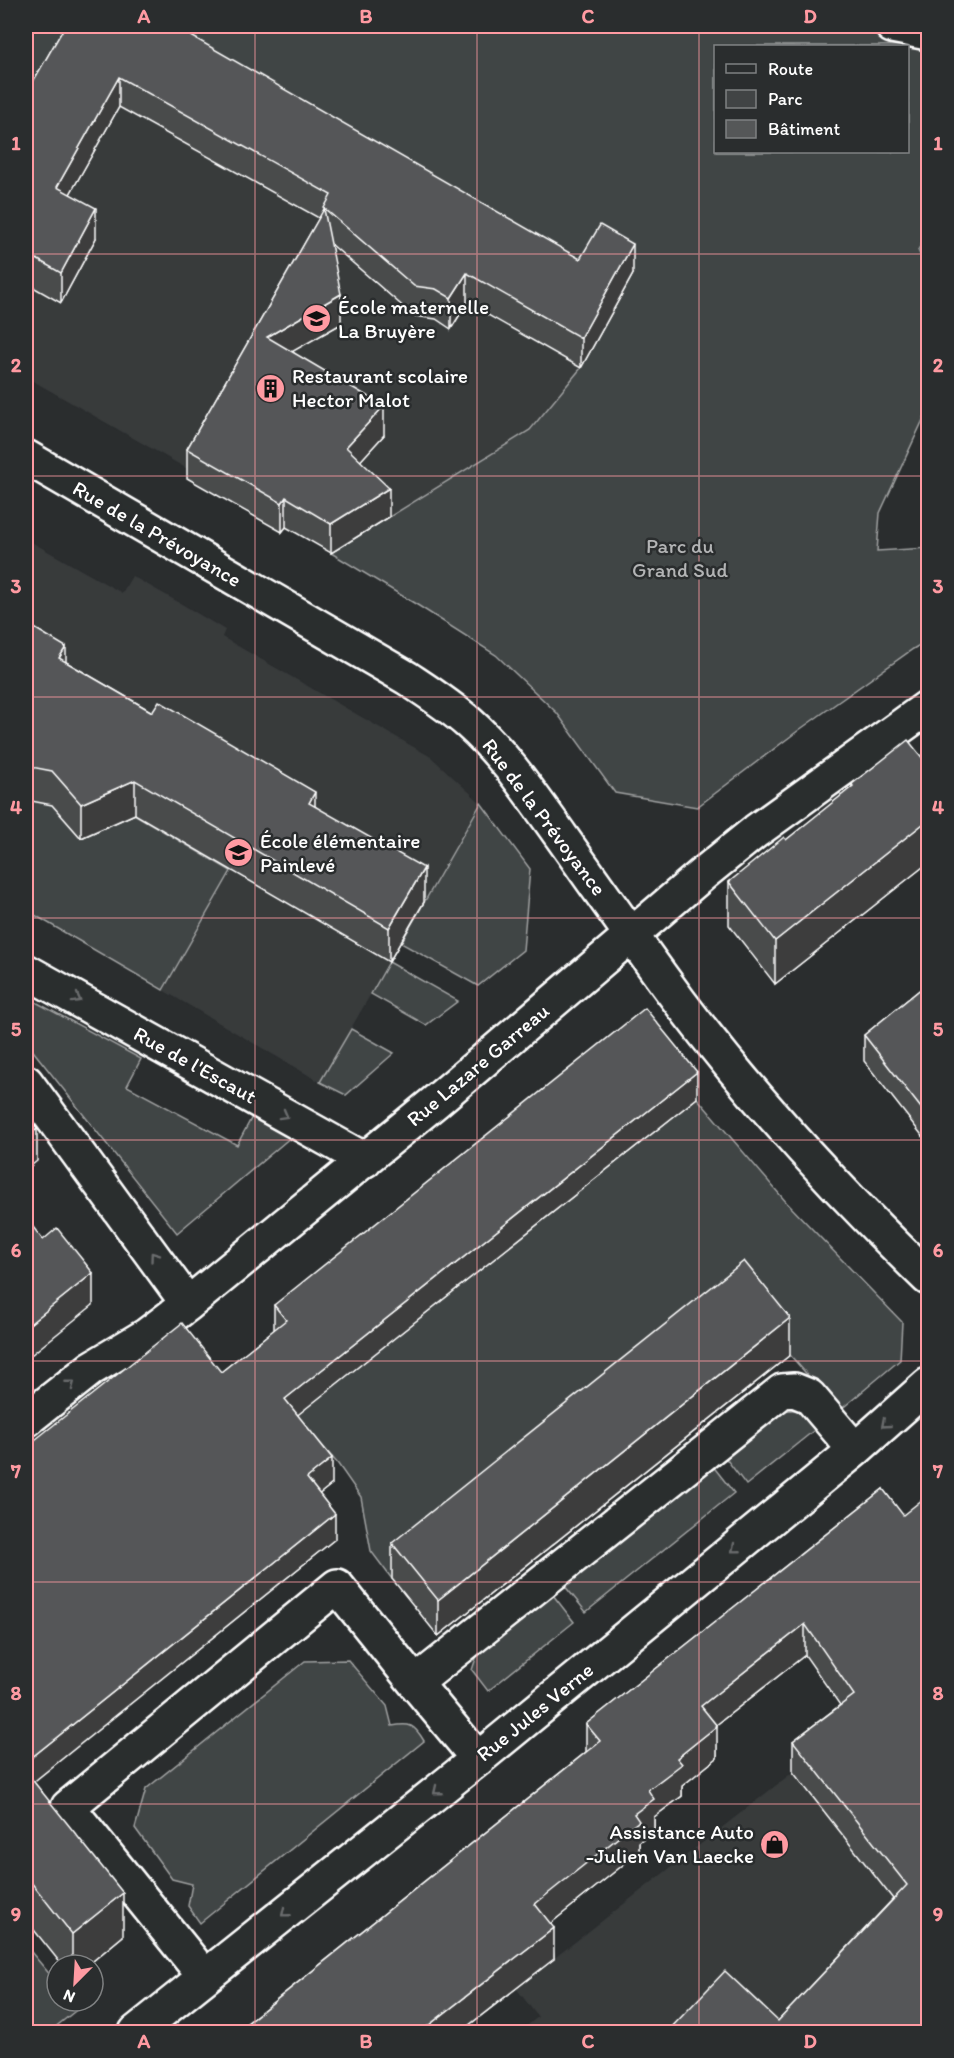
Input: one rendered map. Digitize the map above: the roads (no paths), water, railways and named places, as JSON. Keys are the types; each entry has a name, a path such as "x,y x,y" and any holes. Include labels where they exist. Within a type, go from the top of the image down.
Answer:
{"street":[{"path":"892,26 928,33"},
{"name":"Rue de la Prévoyance","path":"26,457 440,699 470,723 500,754 530,793 736,1074 791,1138 928,1278"},
{"name":"Rue Lazare Garreau","path":"26,1420 92,1368 147,1335 188,1304 365,1160 756,831 928,707"},
{"name":"Rue de l'Escaut","path":"26,971 365,1160"},
{"path":"26,1082 188,1304"},
{"name":"Rue Jules Verne","path":"136,2032 478,1759 855,1450 928,1385"},
{"path":"415,1683 782,1391 794,1390 809,1396 855,1450"},
{"path":"205,1977 68,1807 337,1586 478,1759"}],"place":[{"name":"École maternelle La Bruyère","path":"317,319"},
{"name":"Restaurant scolaire Hector Malot","path":"271,388"},
{"name":"École élémentaire Painlevé","path":"239,853"},
{"name":"Assistance Auto -Julien Van Laecke","path":"775,1844"}],"park label":[{"name":"Parc du Grand Sud","path":"680,558"}]}
